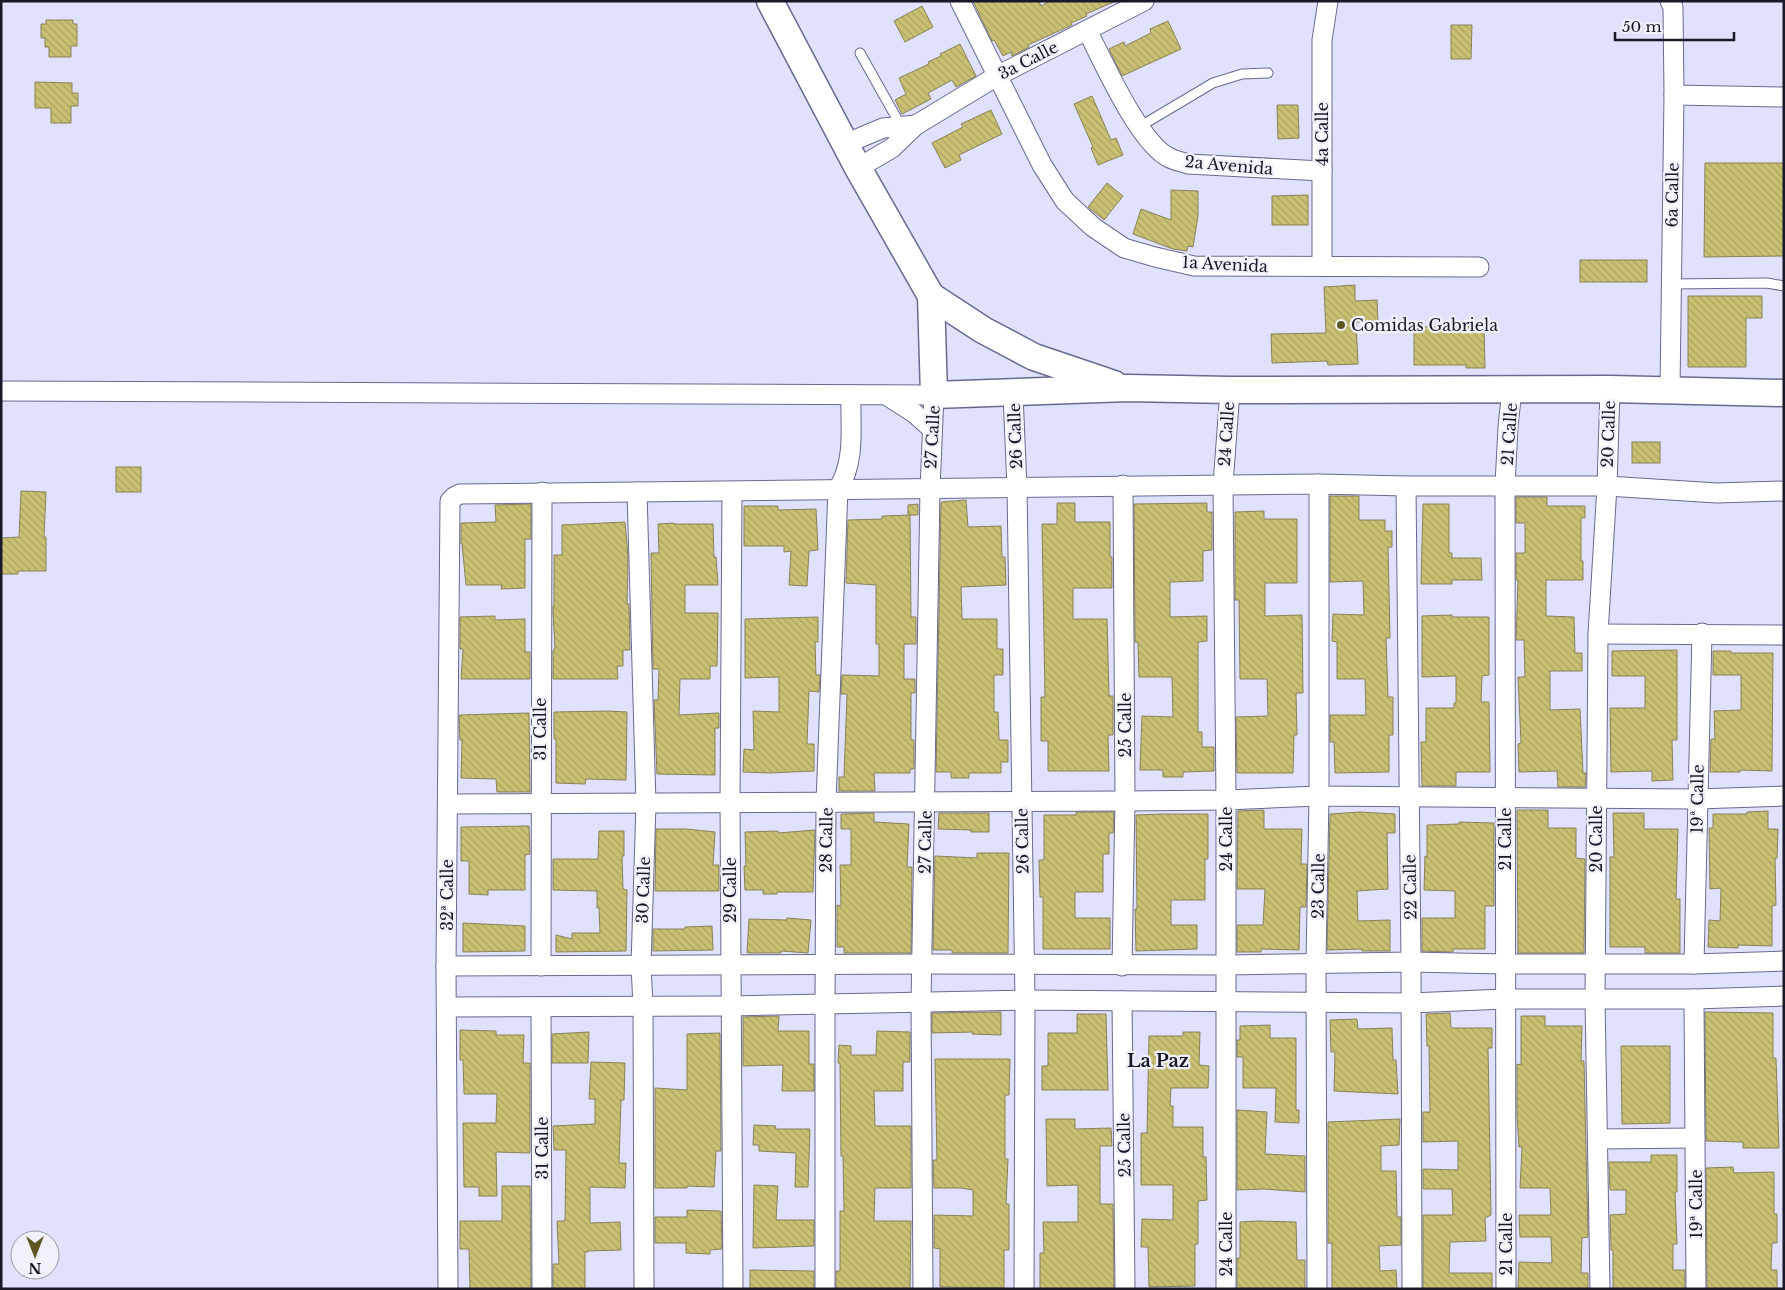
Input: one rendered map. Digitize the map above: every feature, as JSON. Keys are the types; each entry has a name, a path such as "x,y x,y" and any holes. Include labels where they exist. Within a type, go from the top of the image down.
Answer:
{"street":[{"path":"770,1 858,168 930,296 934,395"},
{"name":"1a Avenida","path":"960,1 1042,165 1065,201 1093,227 1124,248 1194,266 1479,267"},
{"name":"3a Calle","path":"858,168 892,148 908,126 997,76 1144,1"},
{"name":"4a Calle","path":"1322,266 1322,40 1328,1"},
{"name":"6a Calle","path":"1670,1 1673,8 1674,95 1670,390"},
{"name":"2a Avenida","path":"1086,30 1138,127 1155,147 1169,158 1188,164 1322,171"},
{"path":"1674,95 1784,97"},
{"name":"3a Calle","path":"845,144 883,128 908,126"},
{"path":"930,296 983,330 1034,357 1128,388"},
{"path":"1,391 934,395 1013,394 1128,388 1230,390 1610,389 1784,393"},
{"name":"21 Calle","path":"1506,1289 1504,964 1505,485 1512,389"},
{"name":"20 Calle","path":"1600,1289 1595,999 1596,798 1598,634 1607,486 1610,389"},
{"name":"24 Calle","path":"1226,1289 1226,800 1223,485 1230,390"},
{"name":"26 Calle","path":"1013,394 1017,488 1025,1000 1024,1289"},
{"name":"28 Calle","path":"825,1289 826,802 838,489 844,479 848,466 852,439 850,395"},
{"path":"886,395 914,413 932,430"},
{"name":"27 Calle","path":"923,1289 921,1003 930,489 934,395"},
{"path":"542,492 732,492 1123,485 1318,484 1607,486 1717,493 1784,491"},
{"name":"23 Calle","path":"1317,1289 1318,484"},
{"name":"25 Calle","path":"1122,966 1125,802 1123,485"},
{"name":"22 Calle","path":"1406,486 1412,1289"},
{"name":"32ª Calle","path":"448,1289 446,966 450,501 454,496 460,494 542,492"},
{"name":"31 Calle","path":"540,966 542,492"},
{"name":"30 Calle","path":"637,492 646,804 641,965 643,1006 644,1289"},
{"name":"29 Calle","path":"732,492 730,802 733,1289"},
{"path":"1598,634 1702,633 1784,635"},
{"name":"19ª Calle","path":"1694,964 1702,633"},
{"path":"448,804 1125,802 1319,796 1697,799 1784,796"},
{"path":"446,966 923,964 1226,966 1411,962 1694,964 1784,961"},
{"path":"447,1007 731,1006 1025,1000 1411,1003 1505,999 1694,999 1784,996"},
{"name":"19ª Calle","path":"1694,999 1696,1289"},
{"name":"25 Calle","path":"1122,1000 1125,1289"},
{"name":"31 Calle","path":"541,1007 542,1289"},
{"path":"1598,1139 1695,1138"}],"lane":[{"path":"860,53 908,126"},
{"path":"1138,127 1213,83 1242,74 1268,73"},
{"path":"1672,284 1767,283 1784,286"}],"building":[{"path":"973,1 1039,1 1041,6 1050,1 1116,1 1086,14 1087,16 1071,23 1072,25 1028,45 1029,47 1012,56 1011,52 1003,56 994,40 992,41"},
{"path":"922,6 933,27 905,42 894,21"},
{"path":"46,20 73,20 73,24 77,24 77,46 71,46 71,57 49,57 49,47 45,47 45,38 41,38 41,24 46,24"},
{"path":"1168,21 1181,49 1122,76 1109,49 1124,42 1125,46 1151,33 1150,29"},
{"path":"1451,25 1472,25 1471,59 1451,59"},
{"path":"960,44 976,76 956,87 952,80 928,93 931,99 902,114 895,100 906,94 899,78 929,64 928,62 941,56 940,54"},
{"path":"35,82 72,83 72,93 78,93 78,106 71,106 71,123 51,123 51,108 35,108"},
{"path":"1092,96 1111,140 1116,138 1123,155 1098,165 1091,148 1093,147 1074,104"},
{"path":"1277,105 1298,105 1299,138 1278,139"},
{"path":"991,110 1002,134 959,155 961,160 945,168 932,143 963,127 961,124"},
{"path":"1705,163 1784,163 1784,256 1704,257"},
{"path":"1107,183 1123,196 1104,220 1088,207"},
{"path":"1171,190 1198,191 1198,216 1193,247 1188,246 1187,251 1173,249 1133,234 1141,209 1171,220"},
{"path":"1308,195 1308,225 1272,225 1272,196"},
{"path":"1580,260 1647,260 1647,282 1580,282"},
{"path":"1355,285 1355,301 1377,300 1378,322 1356,322 1358,364 1328,365 1327,361 1272,363 1271,334 1326,333 1324,287"},
{"path":"1688,296 1762,296 1762,318 1746,318 1746,367 1688,367"},
{"path":"1484,326 1485,368 1466,368 1466,365 1414,365 1414,327"},
{"path":"1632,442 1660,442 1660,463 1632,463"},
{"path":"116,467 141,467 141,492 116,492"},
{"path":"21,491 46,492 44,537 46,537 46,571 18,571 18,574 1,574 1,538 19,537"},
{"path":"1330,496 1359,496 1359,520 1385,520 1385,531 1392,531 1392,547 1388,547 1390,638 1386,638 1388,697 1393,697 1393,735 1389,735 1389,772 1335,773 1334,742 1330,742 1330,715 1366,715 1365,679 1337,679 1337,642 1332,641 1333,614 1364,615 1363,581 1330,582"},
{"path":"1516,497 1547,497 1547,506 1585,506 1585,518 1581,518 1583,580 1546,580 1546,616 1574,617 1575,653 1582,653 1582,671 1550,671 1550,710 1580,709 1583,773 1586,773 1585,787 1558,787 1557,771 1519,772 1518,744 1521,743 1518,677 1525,677 1524,640 1516,640 1518,580 1516,580 1516,553 1525,553 1525,523 1516,523"},
{"path":"966,500 968,527 1001,526 1002,557 1005,557 1006,585 961,587 962,619 997,619 997,649 1003,649 1003,675 994,675 994,712 998,712 999,740 1008,740 1008,762 1001,762 1001,773 969,773 969,778 951,778 951,772 936,772 941,502"},
{"path":"1057,503 1075,503 1075,522 1110,522 1112,588 1073,588 1073,619 1107,619 1109,696 1113,696 1113,735 1108,735 1109,771 1048,771 1048,741 1041,741 1041,697 1045,697 1042,524 1057,524"},
{"path":"1207,503 1207,512 1212,512 1212,550 1203,551 1203,581 1170,582 1170,617 1207,616 1207,641 1198,642 1198,732 1202,732 1202,747 1214,747 1214,771 1183,772 1183,777 1163,777 1163,770 1140,770 1142,716 1173,717 1172,677 1139,677 1138,642 1135,642 1134,504"},
{"path":"531,504 531,539 525,539 525,588 501,589 502,585 466,585 461,544 461,523 496,522 495,505"},
{"path":"918,504 918,515 908,515 908,505"},
{"path":"1423,504 1449,504 1449,553 1452,553 1452,558 1481,558 1482,580 1452,580 1452,584 1421,584"},
{"path":"744,506 778,506 778,510 816,509 818,550 809,551 807,586 789,585 791,551 784,552 784,546 744,546"},
{"path":"1264,511 1264,519 1297,519 1297,583 1265,583 1265,616 1302,615 1303,693 1296,693 1297,735 1294,735 1293,773 1237,773 1236,717 1268,716 1267,679 1240,679 1239,600 1235,600 1235,512"},
{"path":"910,515 911,617 916,617 916,644 904,644 904,679 915,679 915,693 911,693 911,740 914,740 914,769 910,769 910,773 874,773 875,791 839,791 839,777 844,777 847,694 841,694 842,675 879,676 879,644 876,644 876,585 846,583 848,520 882,519 882,516"},
{"path":"625,522 628,557 627,604 629,604 630,650 623,650 623,666 617,666 618,679 553,679 553,651 555,648 553,612 554,555 562,555 562,525"},
{"path":"658,524 713,524 714,557 716,557 718,585 685,585 685,613 718,613 717,666 710,666 710,679 680,679 679,715 719,713 719,728 715,728 715,775 657,774 654,700 658,700 659,669 653,669 651,553 659,553"},
{"path":"1452,615 1452,617 1489,617 1489,675 1482,676 1481,702 1489,702 1490,772 1456,772 1456,786 1422,786 1421,742 1426,742 1426,708 1454,708 1454,703 1456,703 1456,676 1422,677 1422,616"},
{"path":"495,616 495,620 525,619 525,652 530,652 530,679 461,679 463,649 460,649 460,617"},
{"path":"818,617 818,642 815,642 816,675 820,675 819,692 809,691 807,744 814,744 814,771 743,772 744,749 754,750 753,711 779,712 779,677 745,678 745,619"},
{"path":"1677,650 1677,740 1672,740 1673,780 1652,781 1652,771 1611,772 1610,708 1645,708 1645,676 1612,676 1612,651"},
{"path":"1713,651 1773,653 1772,771 1740,770 1740,772 1710,772 1711,739 1715,739 1714,711 1741,710 1741,675 1713,675"},
{"path":"554,712 627,712 626,780 586,779 585,784 556,783"},
{"path":"529,713 530,792 497,792 496,779 461,778 462,740 460,740 459,715"},
{"path":"1264,810 1264,829 1302,829 1301,864 1307,864 1306,907 1300,907 1299,950 1261,949 1261,952 1237,952 1237,925 1263,925 1265,889 1237,889 1238,811"},
{"path":"1517,810 1548,810 1548,828 1576,828 1576,858 1585,859 1584,953 1518,953"},
{"path":"1768,811 1768,829 1778,829 1777,858 1775,858 1776,905 1772,906 1772,946 1738,945 1738,948 1708,947 1709,920 1720,921 1721,888 1710,889 1709,828 1713,828 1713,814 1747,814 1747,812"},
{"path":"1076,812 1114,812 1113,833 1109,833 1109,854 1103,854 1103,892 1075,892 1075,918 1110,918 1110,949 1043,949 1043,897 1040,897 1039,860 1044,860 1044,815 1076,815"},
{"path":"1360,812 1395,814 1395,833 1387,833 1388,889 1357,891 1358,921 1390,920 1390,951 1362,951 1362,949 1327,950 1330,814"},
{"path":"874,813 874,822 909,824 907,867 912,867 911,953 844,953 844,947 837,947 837,905 841,906 840,865 851,865 851,829 841,829 841,814"},
{"path":"939,813 989,813 989,832 938,829"},
{"path":"1613,813 1644,813 1644,829 1678,829 1676,899 1680,899 1680,953 1645,953 1645,947 1610,947 1610,857 1614,857"},
{"path":"1208,814 1208,859 1205,859 1205,900 1171,900 1171,925 1197,925 1197,949 1136,951 1136,815"},
{"path":"1459,822 1494,823 1494,906 1485,906 1485,949 1453,949 1453,952 1422,951 1422,918 1455,918 1455,891 1424,890 1427,825 1459,824"},
{"path":"529,826 530,854 525,855 525,890 488,890 488,895 469,894 469,861 461,861 461,827"},
{"path":"656,829 686,829 715,832 713,865 719,865 719,891 655,891"},
{"path":"815,830 813,892 763,894 763,890 745,890 745,832 778,831 778,833"},
{"path":"599,831 624,831 624,856 622,856 623,889 627,890 626,951 556,952 556,935 572,939 572,933 600,933 597,891 553,890 553,859 598,859"},
{"path":"977,853 1009,853 1008,953 952,953 952,950 933,950 935,856 977,858"},
{"path":"787,918 811,920 808,953 781,951 781,953 747,953 749,919 787,920"},
{"path":"463,923 525,926 525,951 463,952"},
{"path":"712,926 713,950 653,951 653,929 685,929 685,927"},
{"path":"1001,1012 1001,1035 972,1034 973,1032 932,1033 932,1013"},
{"path":"1705,1012 1773,1013 1773,1058 1776,1058 1779,1148 1743,1148 1743,1142 1706,1141"},
{"path":"1450,1013 1451,1028 1492,1028 1492,1048 1488,1048 1491,1215 1485,1218 1486,1241 1450,1242 1449,1273 1492,1273 1492,1289 1423,1289 1423,1215 1453,1215 1452,1189 1423,1189 1423,1169 1458,1170 1458,1141 1423,1142 1423,1112 1430,1112 1429,1046 1427,1046 1426,1014"},
{"path":"1077,1014 1106,1014 1108,1090 1042,1090 1042,1066 1048,1066 1048,1033 1077,1033"},
{"path":"779,1016 778,1031 809,1031 809,1064 814,1064 814,1091 782,1091 783,1065 743,1066 743,1017"},
{"path":"1521,1016 1545,1016 1545,1026 1582,1026 1581,1061 1584,1061 1588,1237 1582,1238 1581,1273 1588,1273 1588,1289 1518,1289 1519,1262 1552,1263 1551,1237 1520,1237 1519,1215 1551,1215 1550,1188 1520,1188 1522,1147 1519,1147 1517,1116 1517,1064 1521,1065"},
{"path":"1357,1019 1358,1029 1392,1028 1393,1060 1396,1060 1398,1094 1334,1091 1335,1052 1331,1052 1330,1020"},
{"path":"1270,1025 1270,1038 1296,1038 1296,1110 1299,1110 1299,1123 1275,1122 1276,1088 1243,1088 1243,1057 1237,1057 1237,1040 1240,1040 1240,1026"},
{"path":"460,1030 496,1031 496,1035 524,1035 523,1063 530,1063 530,1153 496,1152 497,1196 479,1196 479,1187 464,1187 463,1123 496,1123 497,1094 464,1094 463,1060 460,1060"},
{"path":"877,1031 910,1032 910,1062 903,1062 903,1091 874,1091 875,1126 911,1126 911,1188 875,1188 874,1221 911,1221 910,1289 836,1289 836,1271 840,1271 840,1211 844,1211 843,1156 841,1156 840,1063 838,1063 839,1045 851,1046 851,1055 876,1055"},
{"path":"589,1032 588,1063 552,1063 552,1034"},
{"path":"1183,1032 1200,1032 1199,1065 1209,1066 1208,1088 1171,1088 1170,1106 1173,1106 1173,1127 1203,1127 1203,1157 1206,1157 1207,1200 1198,1201 1198,1244 1195,1244 1195,1286 1149,1287 1148,1247 1141,1247 1142,1219 1173,1220 1173,1185 1141,1185 1141,1133 1147,1133 1149,1036 1183,1036"},
{"path":"720,1033 721,1151 716,1151 714,1187 655,1188 655,1088 687,1090 687,1034"},
{"path":"1621,1046 1670,1046 1670,1123 1622,1124"},
{"path":"935,1059 1010,1059 1009,1095 1005,1095 1005,1159 1008,1159 1006,1204 1009,1204 1009,1250 1004,1250 1004,1288 940,1287 940,1249 934,1248 934,1215 973,1216 973,1190 934,1188 933,1160 937,1160"},
{"path":"591,1062 625,1063 624,1100 621,1100 619,1163 626,1163 625,1188 590,1187 590,1223 620,1222 621,1250 585,1252 585,1289 553,1289 553,1264 559,1264 557,1221 565,1221 566,1150 554,1150 553,1126 595,1124 595,1099 589,1099"},
{"path":"1237,1110 1267,1112 1265,1154 1305,1156 1305,1192 1264,1189 1237,1190"},
{"path":"1046,1119 1075,1119 1075,1129 1111,1128 1112,1146 1100,1146 1100,1204 1113,1204 1114,1289 1040,1289 1040,1253 1044,1253 1043,1222 1078,1222 1078,1185 1047,1186"},
{"path":"1400,1119 1399,1145 1381,1146 1381,1171 1396,1171 1397,1217 1401,1217 1401,1245 1379,1246 1380,1271 1396,1270 1397,1289 1332,1289 1332,1243 1328,1243 1328,1122"},
{"path":"754,1125 776,1126 775,1129 810,1129 808,1187 795,1187 796,1153 759,1151 759,1145 753,1145"},
{"path":"1651,1155 1677,1155 1677,1192 1675,1192 1677,1244 1673,1244 1673,1270 1685,1270 1685,1289 1613,1289 1613,1250 1611,1250 1610,1215 1626,1214 1626,1190 1610,1190 1609,1162 1651,1162"},
{"path":"1733,1167 1734,1173 1774,1172 1774,1214 1777,1214 1777,1243 1772,1243 1771,1270 1777,1270 1777,1289 1707,1289 1706,1168"},
{"path":"754,1185 778,1186 776,1220 814,1220 814,1246 753,1248"},
{"path":"502,1186 530,1186 531,1289 470,1289 469,1249 460,1249 460,1221 502,1221"},
{"path":"687,1210 721,1211 722,1249 710,1250 710,1254 686,1253 686,1243 655,1243 655,1217 687,1217"},
{"path":"1240,1222 1296,1222 1297,1260 1305,1260 1305,1289 1237,1289 1237,1258 1240,1258"},
{"path":"750,1270 814,1271 814,1289 750,1289"}],"place":[{"name":"Comidas Gabriela","path":"1341,325"}],"district":[{"name":"La Paz","path":"1158,1061"}]}
